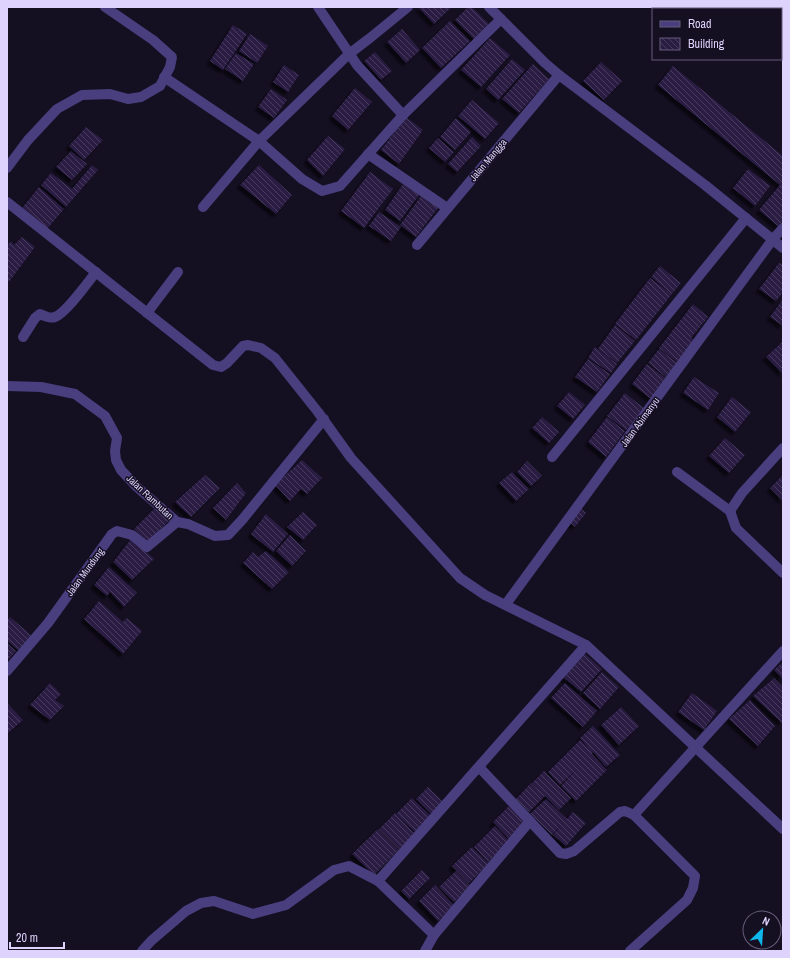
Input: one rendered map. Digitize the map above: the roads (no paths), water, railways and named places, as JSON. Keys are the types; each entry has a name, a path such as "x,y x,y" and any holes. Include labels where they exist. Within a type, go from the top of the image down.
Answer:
{"street":[{"path":"7,168 28,140 57,109 82,95 110,94 128,99 141,98 160,86 170,67 172,57 153,40 105,7"},
{"path":"318,7 357,65 403,115"},
{"path":"203,207 259,141 349,54 408,7"},
{"path":"489,7 559,75 693,176 783,248"},
{"path":"164,76 259,141 302,179 322,191 340,186 403,115 501,19"},
{"name":"Jalan Mangga","path":"417,245 559,75"},
{"path":"368,154 447,208"},
{"path":"7,202 213,365 221,367 227,363 243,346 248,344 260,348 275,358 324,419 351,458 460,578 485,595 506,604 586,645 694,748 783,829"},
{"path":"552,457 746,218"},
{"name":"Jalan Abimanyu","path":"506,604 773,239 783,228"},
{"path":"22,337 35,318 40,314 46,317 55,317 63,311 96,272"},
{"path":"147,313 178,272"},
{"name":"Jalan Rambutan","path":"7,386 41,387 75,394 105,416 117,438 115,451 116,460 121,470 137,487 177,522"},
{"path":"177,522 188,524 215,536 228,535 242,520 324,419"},
{"path":"730,511 742,493 783,448"},
{"path":"676,472 730,511 736,528 783,573"},
{"name":"Jalan Mundung","path":"7,671 48,623 112,534 118,531 132,535 147,547 177,522"},
{"path":"378,881 586,645"},
{"path":"634,815 783,651"},
{"path":"479,767 560,853 566,854 574,851 620,812 625,811 634,815 695,876 693,888 687,900 630,951"},
{"path":"425,951 434,935 530,821"},
{"path":"142,951 151,941 186,911 201,903 214,901 253,914 286,905 334,870 349,866 378,881 434,935"}]}
